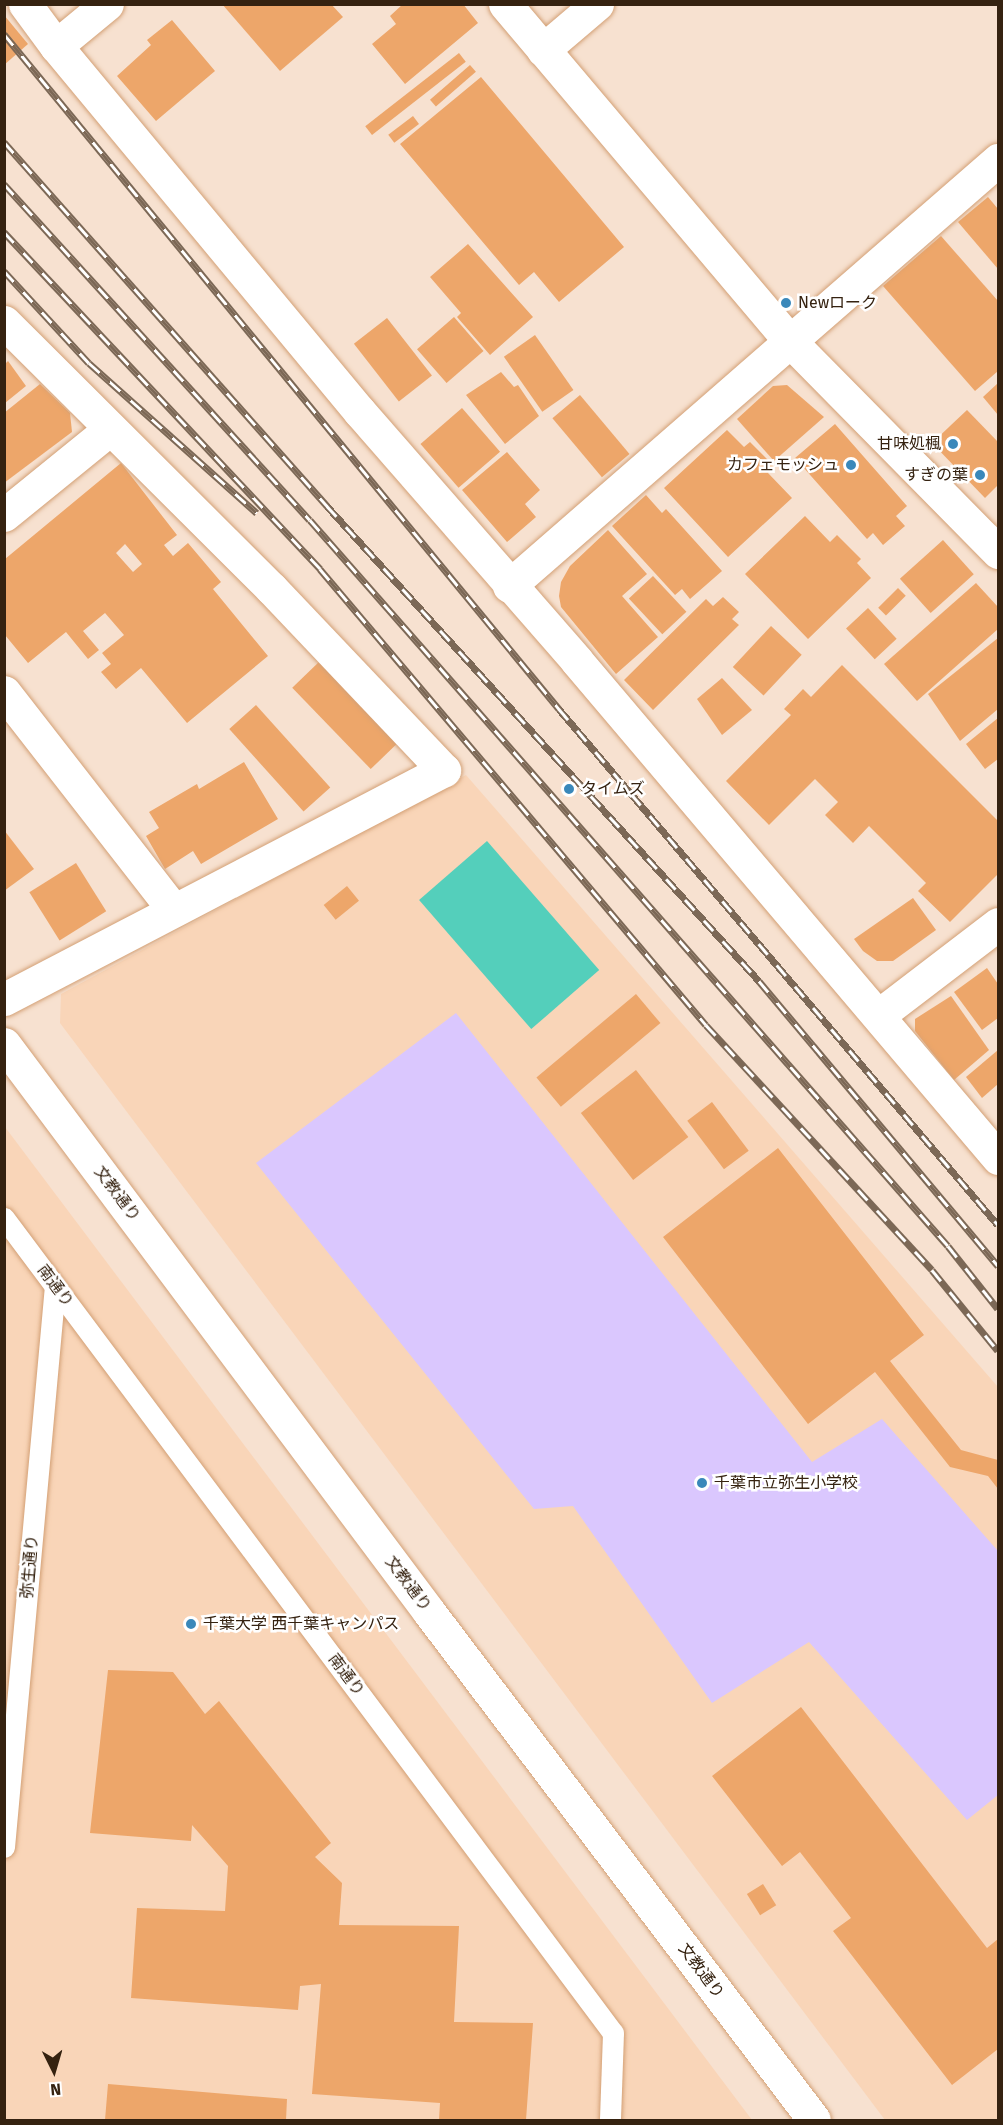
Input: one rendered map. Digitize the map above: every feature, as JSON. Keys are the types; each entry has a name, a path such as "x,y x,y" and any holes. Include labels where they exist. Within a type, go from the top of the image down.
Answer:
{"street":[{"path":"25,4 56,46 360,412 879,1015 999,1158"},
{"path":"56,46 107,4"},
{"path":"505,4 791,342 997,548"},
{"path":"543,50 597,4"},
{"path":"509,586 999,160"},
{"path":"4,322 272,590 444,770 4,999"},
{"path":"4,515 110,429"},
{"path":"4,692 174,910"},
{"path":"879,1015 999,924"},
{"name":"文教通り","path":"4,1044 436,1622 814,2121"}],"lane":[{"name":"南通り","path":"4,1218 613,2033 610,2121"},
{"name":"弥生通り","path":"4,1847 55,1286"}],"shaded area":[{"name":"千葉市立弥生小学校","path":"466,775 998,1387 998,2120 885,2120 60,1023 61,994"},
{"path":"456,1013 812,1462 882,1419 998,1551 998,1795 967,1820 809,1642 712,1703 573,1506 534,1509 256,1163"},
{"name":"千葉大学 西千葉キャンパス","path":"5,1127 752,2120 5,2120"}],"water":[{"path":"487,841 599,970 531,1029 419,900"}],"building":[{"path":"222,4 331,4 343,17 280,71"},
{"path":"403,4 463,4 478,23 405,84 372,44 396,24 390,16"},
{"path":"4,15 28,44 4,65"},
{"path":"172,20 215,71 156,121 117,76 151,45 147,40"},
{"path":"459,53 466,62 372,135 365,126"},
{"path":"470,65 476,72 436,107 430,100"},
{"path":"481,77 624,247 559,302 534,272 519,285 400,144"},
{"path":"413,116 419,124 394,143 388,135"},
{"path":"988,197 998,209 998,269 958,222"},
{"path":"941,236 998,301 998,371 975,391 883,286"},
{"path":"468,244 533,317 490,355 457,317 461,313 430,277"},
{"path":"454,317 484,351 447,383 417,349"},
{"path":"387,318 432,376 399,401 354,344"},
{"path":"535,335 573,390 542,412 504,357"},
{"path":"8,361 26,386 5,403 5,364"},
{"path":"501,372 514,387 518,385 539,416 505,444 466,395"},
{"path":"998,383 998,415 983,397"},
{"path":"40,384 70,413 72,432 4,483 4,413"},
{"path":"787,385 824,417 774,461 737,419 773,386"},
{"path":"580,395 629,454 602,477 552,418"},
{"path":"462,408 500,452 459,488 420,444"},
{"path":"967,410 998,442 998,485 985,498 932,443"},
{"path":"835,424 907,506 896,516 905,526 883,545 873,533 867,539 795,458"},
{"path":"727,430 744,447 750,442 774,466 768,473 792,498 728,557 664,488"},
{"path":"507,452 540,490 525,504 536,517 507,542 462,490"},
{"path":"121,463 177,535 164,545 173,556 188,543 221,582 213,589 268,656 187,723 141,668 116,689 101,672 111,664 102,653 124,635 105,613 83,631 99,650 88,659 66,632 28,663 5,635 5,559","holes":["125,544 142,564 133,572 116,553"]},
{"path":"646,495 662,513 666,509 722,571 690,599 682,589 675,595 612,526"},
{"path":"805,516 830,542 837,535 861,559 857,563 871,578 808,639 745,574"},
{"path":"608,530 647,574 622,596 658,637 616,674 561,607 559,596 561,582 570,566"},
{"path":"943,540 974,574 931,613 900,579"},
{"path":"653,576 686,612 662,634 629,599"},
{"path":"976,583 998,607 998,629 917,701 884,664"},
{"path":"898,588 906,596 886,616 878,608"},
{"path":"723,597 739,612 732,619 739,625 653,710 624,680 706,599 713,606"},
{"path":"868,608 897,639 875,659 846,628"},
{"path":"771,626 802,655 764,696 733,667"},
{"path":"998,638 998,709 960,741 928,694"},
{"path":"321,660 399,741 371,769 292,688"},
{"path":"842,665 998,821 998,874 950,922 918,891 926,883 869,826 853,843 825,815 838,802 815,779 769,825 726,781 791,715 784,709 803,689 811,697"},
{"path":"722,678 752,710 722,735 697,699"},
{"path":"256,705 330,787 304,812 229,729"},
{"path":"998,718 998,759 985,769 966,744"},
{"path":"244,762 278,819 201,864 193,851 165,869 146,836 159,828 149,812 197,784 199,789"},
{"path":"4,830 34,869 4,891"},
{"path":"76,863 106,911 60,940 29,892"},
{"path":"347,886 359,901 336,920 324,905"},
{"path":"913,898 936,930 893,961 877,961 863,951 854,939"},
{"path":"987,968 998,984 998,1018 982,1030 954,992"},
{"path":"636,994 660,1023 561,1107 536,1078"},
{"path":"951,996 989,1050 954,1080 915,1031 915,1019"},
{"path":"998,1050 998,1084 982,1098 966,1077"},
{"path":"636,1070 688,1137 633,1180 581,1113"},
{"path":"712,1102 749,1151 724,1169 687,1121"},
{"path":"778,1148 924,1335 890,1361 961,1450 998,1460 998,1489 988,1476 950,1467 875,1372 808,1424 663,1237"},
{"path":"108,1670 173,1672 205,1714 219,1701 331,1843 315,1857 342,1883 339,1925 459,1926 454,2022 533,2023 526,2120 439,2120 440,2103 312,2094 321,1984 300,1986 298,2010 131,1998 137,1908 225,1911 228,1866 192,1825 191,1841 90,1833"},
{"path":"801,1707 987,1948 998,1939 998,2049 952,2085 833,1931 851,1918 800,1852 782,1866 712,1776"},
{"path":"763,1884 776,1905 760,1915 747,1894"},
{"path":"108,2084 287,2099 286,2120 105,2120"}],"railway":[{"path":"4,34 559,709 998,1225"},
{"path":"4,142 327,506 759,981 998,1266"},
{"path":"4,184 310,520 948,1246 998,1309"},
{"path":"4,232 320,569 706,1025 932,1270 998,1351"},
{"path":"4,271 89,363 257,513"}],"place":[{"name":"Newローク","path":"786,303"},
{"name":"甘味処楓","path":"953,444"},
{"name":"カフェモッシュ","path":"851,465"},
{"name":"すぎの葉","path":"980,475"},
{"name":"タイムズ","path":"569,789"},
{"name":"千葉市立弥生小学校","path":"702,1483"},
{"name":"千葉大学 西千葉キャンパス","path":"191,1624"}]}
